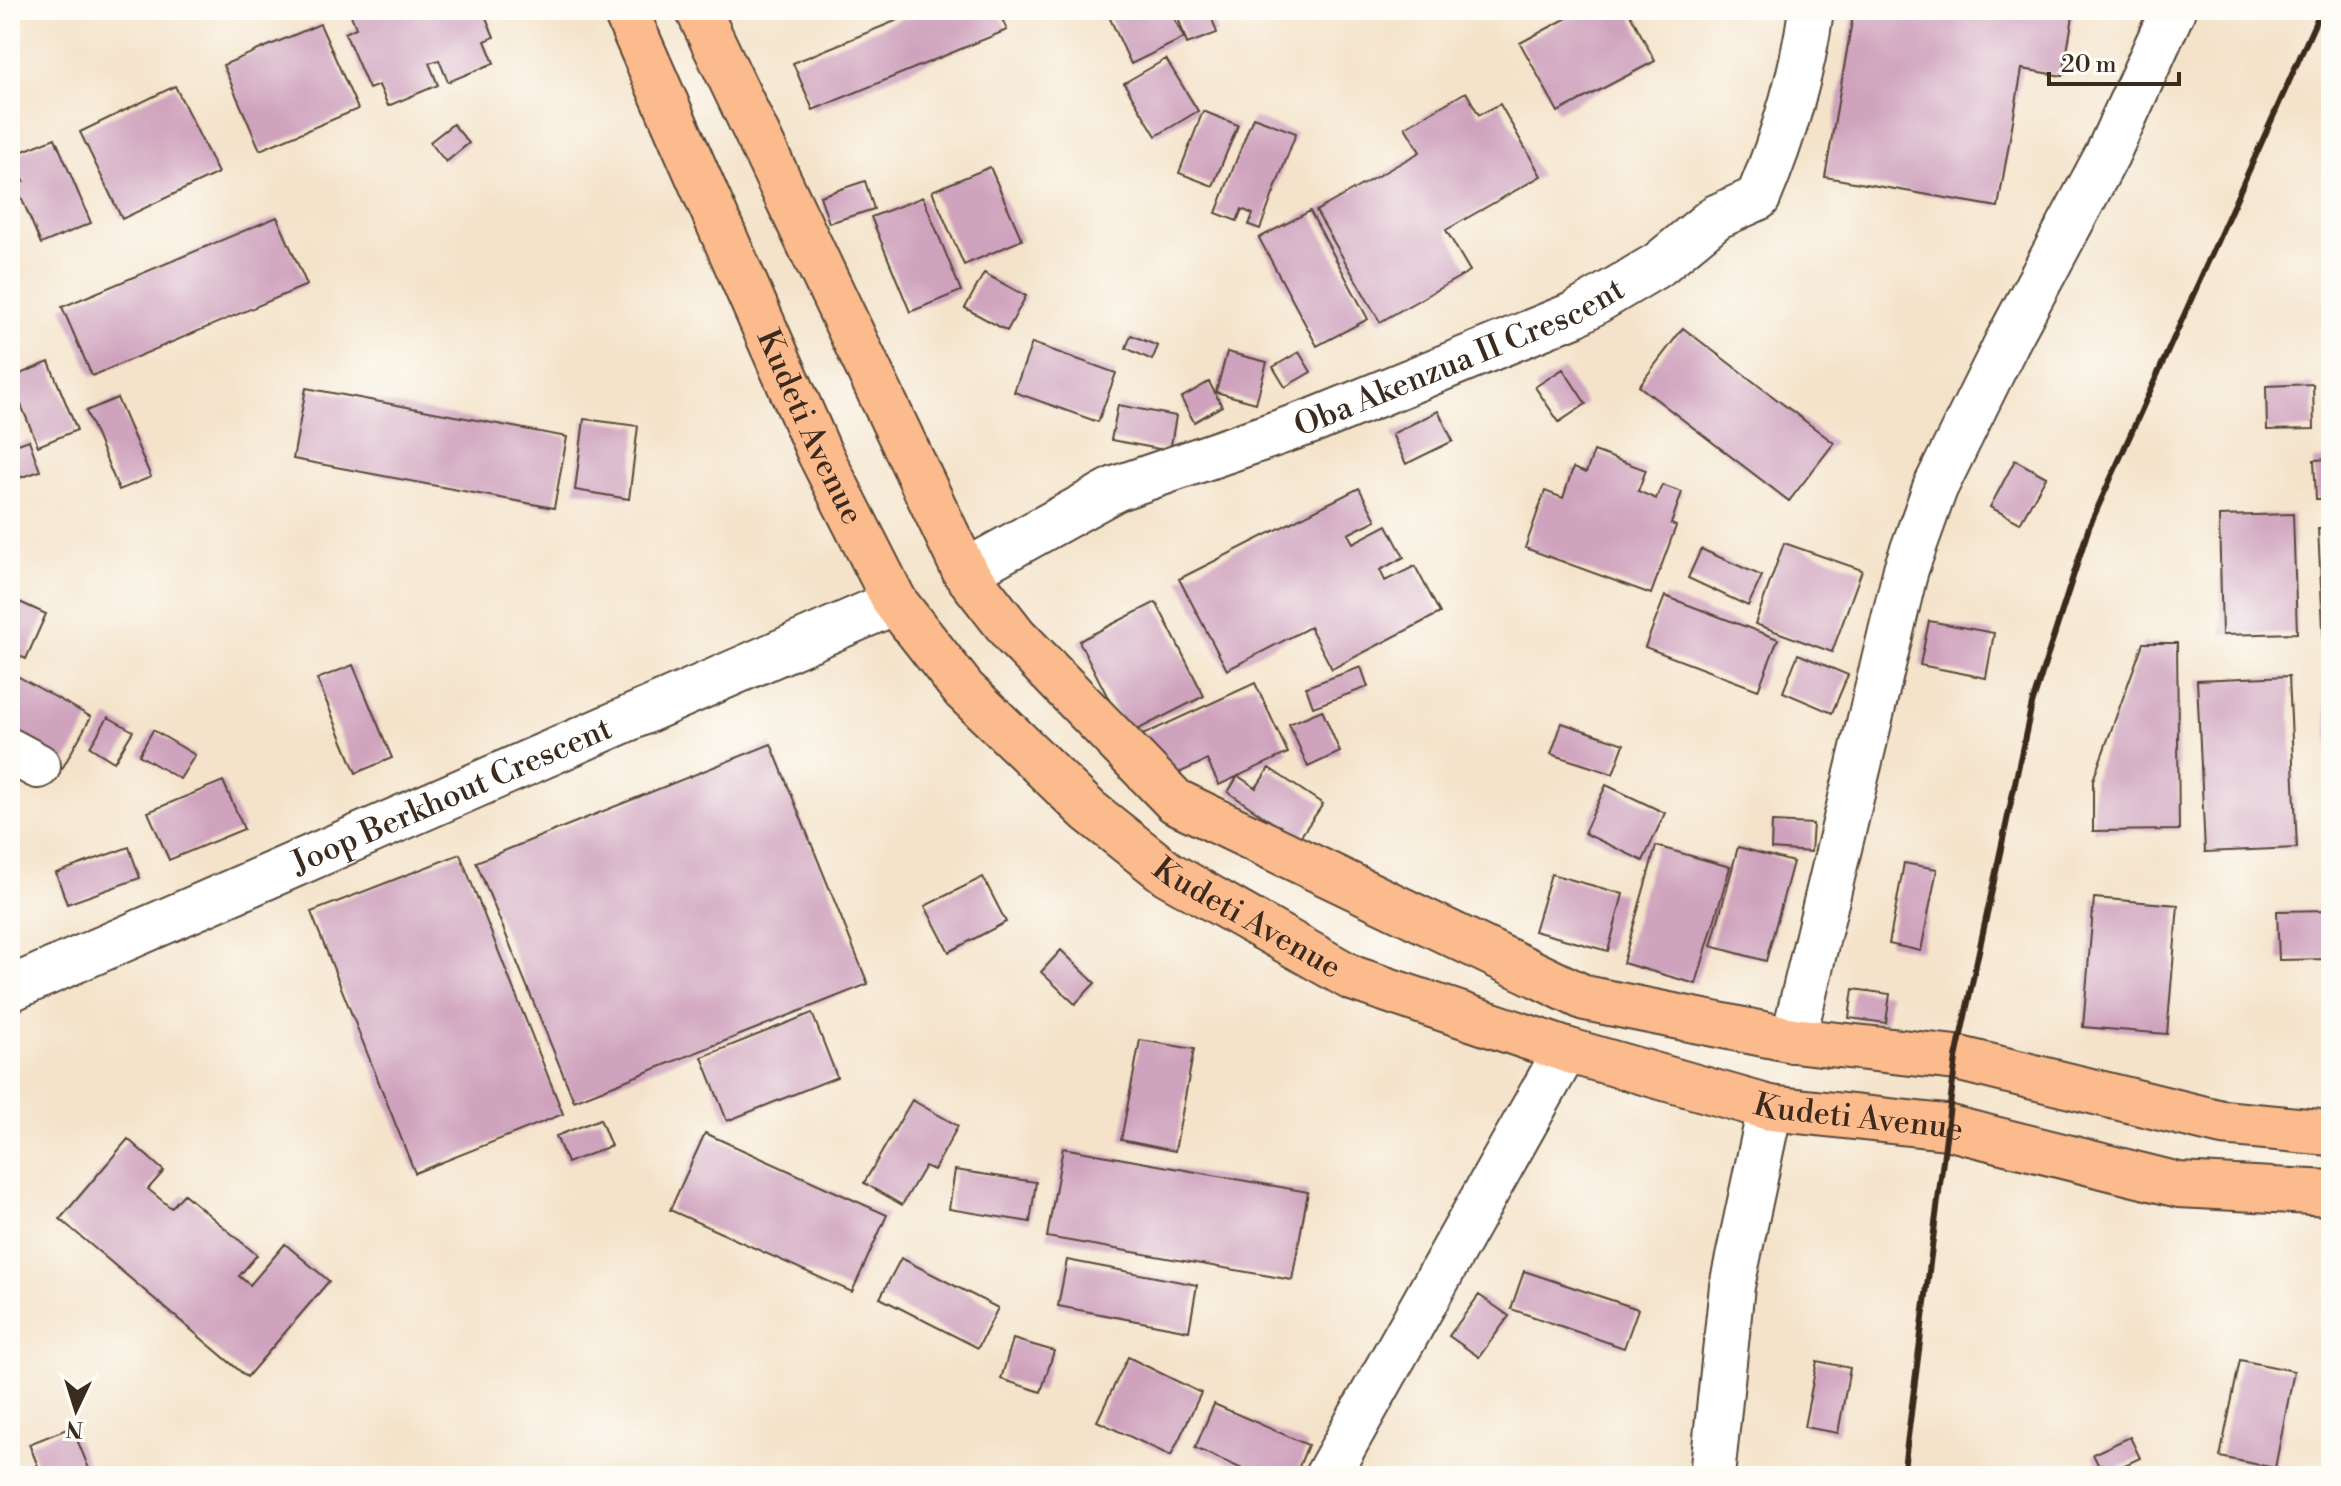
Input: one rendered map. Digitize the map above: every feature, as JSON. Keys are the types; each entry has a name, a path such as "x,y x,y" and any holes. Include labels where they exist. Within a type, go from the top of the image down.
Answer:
{"main road":[{"name":"Kudeti Avenue","path":"625,10 813,438 895,602 964,690 1089,811 1167,873 1352,978 1566,1050 1770,1108 1946,1127 2179,1185 2331,1193"},
{"name":"Kudeti Avenue","path":"698,10 965,572 1015,636 1175,801 1585,998 1793,1040 1956,1058 2222,1123 2331,1133"}],"street":[{"name":"Oba Akenzua II Crescent","path":"965,572 1115,489 1318,419 1546,326 1575,314 1659,264 1716,217 1758,198 1781,144 1804,67 1811,10"},
{"path":"1793,1040 1906,569 1935,488 2007,342 2107,155 2173,10"},
{"name":"Joop Berkhout Crescent","path":"10,989 895,602"},
{"path":"1327,1476 1566,1050"},
{"path":"1712,1476 1732,1286 1770,1108"}],"building":[{"path":"349,10 483,10 494,37 485,41 494,63 448,82 439,60 429,63 438,85 388,106 379,85 369,89 345,33 356,28"},
{"path":"922,10 998,10 1007,30 813,110 793,63"},
{"path":"1106,10 1170,10 1184,38 1131,64"},
{"path":"1188,10 1209,10 1217,33 1187,44 1177,14"},
{"path":"1582,10 1628,10 1655,61 1558,112 1520,43"},
{"path":"1854,10 2074,10 2063,76 2022,69 1998,207 1825,177"},
{"path":"320,24 358,109 260,150 223,65"},
{"path":"1166,59 1198,111 1156,136 1124,83"},
{"path":"175,86 218,173 122,219 80,132"},
{"path":"1466,92 1479,115 1500,104 1541,176 1446,230 1470,271 1380,322 1316,211 1420,152 1405,127"},
{"path":"1203,111 1238,125 1213,186 1179,173"},
{"path":"1253,117 1296,133 1260,229 1249,225 1253,214 1242,209 1237,221 1216,213"},
{"path":"453,124 469,143 446,162 430,142"},
{"path":"55,138 91,223 41,244 16,185 24,181 13,155"},
{"path":"990,167 1022,240 964,265 932,191"},
{"path":"865,181 874,209 829,223 820,196"},
{"path":"923,197 961,291 910,312 871,217"},
{"path":"1310,211 1368,319 1317,346 1259,238"},
{"path":"277,217 307,285 92,376 62,307"},
{"path":"984,273 1026,296 1007,331 965,308"},
{"path":"1683,328 1834,443 1789,501 1639,386"},
{"path":"1131,335 1158,346 1152,360 1126,348"},
{"path":"1032,343 1116,373 1098,422 1014,392"},
{"path":"1227,352 1267,362 1256,403 1216,392"},
{"path":"1299,352 1311,372 1285,387 1273,367"},
{"path":"49,362 77,430 38,446 10,378"},
{"path":"1563,369 1586,404 1559,422 1535,387"},
{"path":"1209,382 1222,406 1194,422 1181,398"},
{"path":"2313,384 2314,429 2267,430 2266,386"},
{"path":"306,388 567,437 554,508 293,459"},
{"path":"117,398 151,477 119,490 86,411"},
{"path":"1118,405 1176,416 1170,451 1111,440"},
{"path":"1438,411 1453,441 1406,464 1392,434"},
{"path":"584,419 638,426 629,499 575,490"},
{"path":"29,440 40,471 10,481 10,447"},
{"path":"1594,451 1646,470 1638,491 1656,499 1662,485 1682,492 1671,524 1676,526 1651,594 1525,548 1545,491 1563,498 1573,468 1586,473"},
{"path":"2331,459 2329,748 2318,528 2328,528 2327,499 2316,499 2314,460"},
{"path":"2015,460 2046,477 2020,523 1990,507"},
{"path":"1359,488 1376,520 1348,534 1353,543 1387,525 1404,557 1380,570 1385,581 1415,566 1440,613 1332,669 1310,627 1227,670 1179,579"},
{"path":"2293,514 2297,633 2222,635 2219,516"},
{"path":"1784,543 1862,570 1832,652 1755,624"},
{"path":"1701,549 1762,576 1748,606 1688,578"},
{"path":"1665,596 1778,639 1758,690 1645,647"},
{"path":"13,599 46,614 26,659 10,652"},
{"path":"1156,602 1204,696 1127,735 1079,641"},
{"path":"1929,621 1994,633 1986,678 1920,665"},
{"path":"2143,643 2177,643 2179,830 2093,831 2093,780"},
{"path":"1798,654 1848,675 1832,713 1783,692"},
{"path":"353,665 392,758 356,773 317,679"},
{"path":"1361,667 1368,687 1313,707 1306,687"},
{"path":"10,672 91,717 62,769 10,740"},
{"path":"2289,676 2297,848 2205,852 2197,680"},
{"path":"1255,683 1288,753 1219,785 1207,760 1159,782 1138,737"},
{"path":"1322,710 1340,752 1308,767 1289,724"},
{"path":"108,717 133,731 114,762 90,747"},
{"path":"1562,723 1624,744 1613,774 1551,754"},
{"path":"153,730 195,755 180,779 139,755"},
{"path":"771,744 868,984 574,1101 476,862"},
{"path":"1269,768 1323,804 1298,840 1228,792 1238,776 1256,788"},
{"path":"223,781 244,829 169,860 148,812"},
{"path":"1606,785 1665,813 1643,861 1584,833"},
{"path":"1772,822 1813,824 1811,852 1771,849"},
{"path":"1656,846 1730,867 1696,984 1623,963"},
{"path":"129,847 140,878 67,904 56,873"},
{"path":"1738,847 1793,862 1766,961 1711,946"},
{"path":"460,854 563,1114 415,1173 311,912"},
{"path":"1904,863 1937,869 1921,951 1889,944"},
{"path":"2331,866 2331,906 2326,906 2325,867"},
{"path":"1551,874 1623,894 1608,951 1534,931"},
{"path":"983,877 1006,922 949,952 925,906"},
{"path":"2094,898 2178,905 2167,1034 2083,1027"},
{"path":"2331,910 2331,959 2279,960 2277,911"},
{"path":"1061,950 1095,983 1075,1004 1041,972"},
{"path":"1853,989 1890,994 1886,1023 1849,1018"},
{"path":"812,1013 837,1077 727,1121 702,1057"},
{"path":"1140,1040 1194,1049 1175,1151 1121,1140"},
{"path":"912,1100 958,1126 934,1170 925,1166 902,1205 864,1183"},
{"path":"600,1119 611,1146 567,1163 556,1136"},
{"path":"705,1133 887,1215 852,1292 670,1210"},
{"path":"128,1139 164,1171 148,1189 171,1208 184,1194 257,1255 239,1276 250,1285 285,1244 329,1281 247,1377 60,1219"},
{"path":"1063,1148 1308,1192 1292,1280 1047,1237"},
{"path":"955,1170 1036,1182 1030,1222 949,1209"},
{"path":"901,1258 998,1308 978,1348 880,1298"},
{"path":"1067,1260 1197,1285 1189,1331 1058,1306"},
{"path":"1524,1271 1638,1309 1624,1348 1511,1309"},
{"path":"1479,1295 1509,1316 1479,1357 1449,1336"},
{"path":"1013,1339 1054,1351 1041,1392 1001,1379"},
{"path":"1128,1357 1201,1393 1171,1456 1097,1421"},
{"path":"2240,1360 2294,1371 2275,1468 2220,1457"},
{"path":"1817,1361 1850,1368 1838,1433 1804,1427"},
{"path":"1214,1404 1308,1445 1295,1476 1258,1476 1195,1448"},
{"path":"72,1427 92,1476 42,1476 29,1444"},
{"path":"2130,1437 2140,1458 2103,1475 2093,1454"}],"railway":[{"path":"1903,1476 1956,1058 2032,704 2089,527 2321,10"}]}
